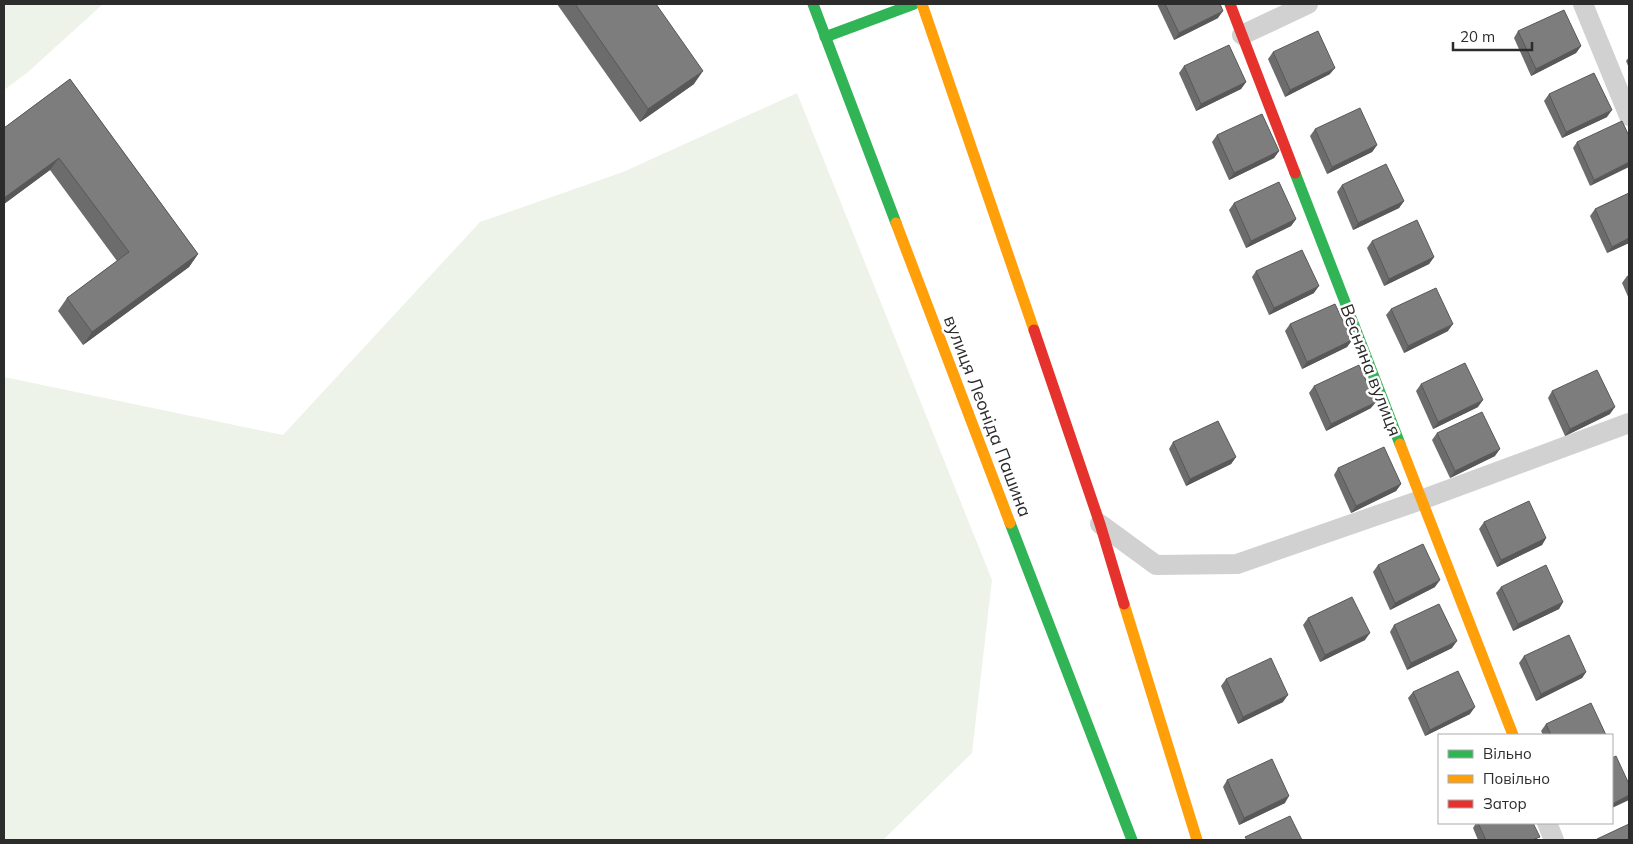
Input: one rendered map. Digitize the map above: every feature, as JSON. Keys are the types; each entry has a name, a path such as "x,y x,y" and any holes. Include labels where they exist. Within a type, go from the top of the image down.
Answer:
{"main road":[{"name":"вулиця Леоніда Пашина","path":"812,4 1132,840"},
{"path":"825,37 914,4"},
{"path":"922,4 1100,524 1197,840"},
{"name":"Весняна вулиця","path":"1230,4 1513,734"}],"street":[{"path":"1242,35 1308,4"},
{"path":"1583,4 1629,116"},
{"path":"1100,524 1156,565 1237,564 1421,500 1629,423"},
{"path":"1548,824 1554,840"}],"shaded area":[{"path":"4,4 103,4 28,72 4,90"},
{"path":"797,93 992,580 972,753 883,840 4,840 4,377 283,435 480,222 623,172"}],"building":[{"path":"575,4 656,4 703,71 648,109"},
{"path":"1165,4 1220,4 1223,11 1179,33"},
{"path":"1564,10 1581,46 1536,69 1518,31"},
{"path":"1318,31 1335,68 1290,90 1273,52"},
{"path":"1229,45 1246,82 1201,104 1184,66"},
{"path":"1594,73 1612,110 1566,132 1549,94"},
{"path":"70,79 198,254 92,332 67,298 129,252 59,158 4,198 4,128"},
{"path":"1360,108 1377,145 1332,167 1315,129"},
{"path":"1262,114 1279,151 1234,173 1217,135"},
{"path":"1622,121 1629,136 1629,162 1594,180 1577,142"},
{"path":"1386,164 1404,201 1358,223 1342,185"},
{"path":"1279,182 1296,219 1251,241 1234,203"},
{"path":"1629,193 1629,238 1612,247 1595,209"},
{"path":"1417,220 1434,257 1389,279 1372,241"},
{"path":"1302,250 1319,286 1274,308 1256,271"},
{"path":"1436,288 1453,324 1408,346 1391,309"},
{"path":"1335,304 1352,340 1307,362 1290,324"},
{"path":"1465,363 1483,400 1438,422 1421,384"},
{"path":"1359,365 1376,402 1331,424 1314,386"},
{"path":"1597,370 1615,407 1570,429 1552,391"},
{"path":"1482,412 1500,449 1455,471 1437,433"},
{"path":"1218,421 1236,457 1190,479 1173,442"},
{"path":"1384,447 1401,484 1356,506 1338,468"},
{"path":"1529,501 1546,538 1501,560 1484,522"},
{"path":"1423,544 1440,580 1395,603 1378,565"},
{"path":"1546,565 1563,602 1518,624 1501,587"},
{"path":"1352,597 1370,633 1325,655 1308,618"},
{"path":"1439,604 1457,641 1411,663 1394,625"},
{"path":"1569,635 1586,672 1541,694 1524,656"},
{"path":"1271,658 1288,695 1243,717 1226,679"},
{"path":"1458,671 1475,707 1430,730 1413,692"},
{"path":"1591,703 1606,734 1551,734 1546,724"},
{"path":"1616,756 1629,784 1629,795 1613,803 1613,758"},
{"path":"1272,759 1289,796 1244,818 1227,780"},
{"path":"1290,816 1302,840 1247,840 1245,837"},
{"path":"1478,824 1534,824 1540,837 1532,840 1486,840"},
{"path":"1629,824 1629,840 1597,839"}],"traffic: fast":[{"path":"813,4 896,223"},
{"path":"825,37 914,4"},
{"path":"1295,173 1400,444"},
{"path":"1010,523 1132,840"}],"traffic: slow":[{"path":"922,4 1034,330"},
{"path":"896,223 1010,523"},
{"path":"1400,444 1513,734"},
{"path":"1124,604 1197,840"}],"traffic: jam":[{"path":"1230,4 1295,173"},
{"path":"1034,330 1100,524 1124,604"}]}
